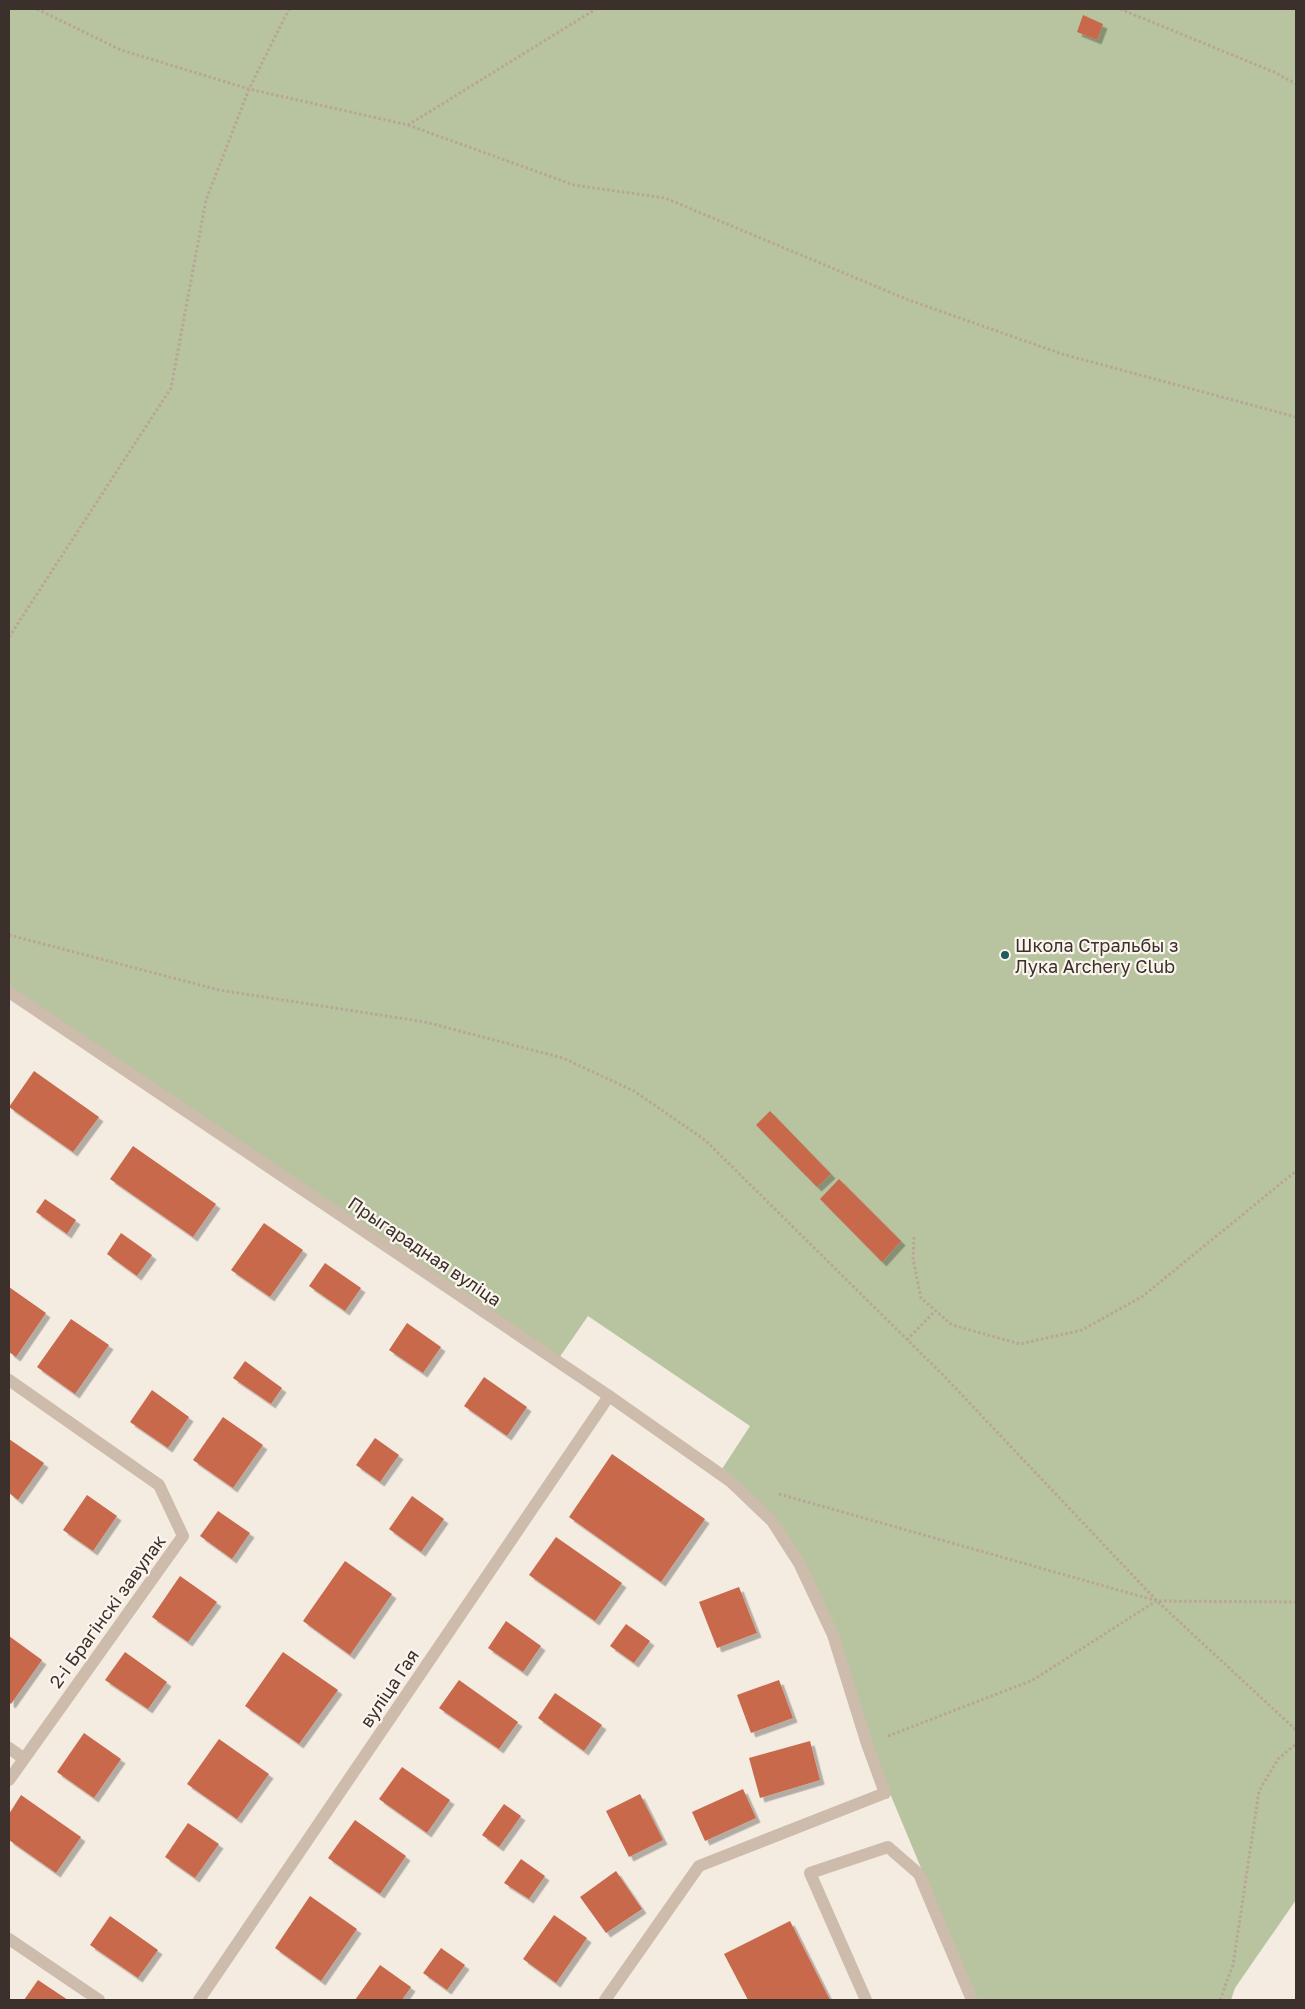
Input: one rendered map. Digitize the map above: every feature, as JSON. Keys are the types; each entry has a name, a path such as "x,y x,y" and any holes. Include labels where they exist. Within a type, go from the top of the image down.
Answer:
{"street":[{"name":"Прыгарадная вуліца","path":"9,992 730,1480 772,1521 799,1563 832,1636 867,1744 885,1792 700,1866 605,2000"},
{"name":"2-і Брагінскі завулак","path":"9,1380 159,1485 183,1536 9,1780"},
{"name":"вуліца Гая","path":"200,2000 608,1396"},
{"path":"9,1748 23,1758"},
{"path":"866,2000 810,1873 888,1847 919,1874 972,2000"},
{"path":"9,1939 99,2000"}],"path":[{"path":"37,9 121,50 249,89 408,125 574,185 665,198 906,299 1062,354 1296,417"},
{"path":"9,637 170,388 206,200 249,89 289,9"},
{"path":"408,125 596,9"},
{"path":"1120,9 1274,72 1296,84"},
{"path":"9,935 220,990 425,1022 572,1062 634,1091 705,1140 908,1340 1156,1601 1296,1730"},
{"path":"914,1237 913,1259 921,1298 952,1325 1020,1344 1082,1330 1143,1296 1296,1171"},
{"path":"908,1340 935,1311"},
{"path":"778,1494 1156,1601 1296,1602"},
{"path":"867,1744 1034,1680 1156,1601"},
{"path":"1220,2000 1233,1965 1259,1791 1278,1759 1296,1744"}],"green space":[{"path":"9,9 1296,9 1296,1900 1235,1988 1231,2000 976,2000 889,1791 802,1561 722,1469 750,1426 588,1316 559,1358 9,987"}],"building":[{"path":"1083,15 1103,24 1097,40 1077,32"},
{"path":"34,1071 99,1117 73,1152 9,1107"},
{"path":"770,1111 831,1174 817,1187 756,1125"},
{"path":"133,1146 216,1204 193,1237 110,1179"},
{"path":"839,1179 901,1241 882,1262 820,1199"},
{"path":"45,1199 76,1220 67,1234 36,1212"},
{"path":"264,1223 303,1250 270,1297 231,1270"},
{"path":"121,1233 152,1255 137,1276 107,1254"},
{"path":"325,1263 361,1288 345,1311 309,1286"},
{"path":"9,1287 46,1313 16,1357 9,1352"},
{"path":"71,1319 109,1345 75,1394 37,1367"},
{"path":"407,1323 441,1347 423,1373 389,1350"},
{"path":"245,1361 282,1388 271,1404 233,1378"},
{"path":"484,1377 527,1407 507,1436 464,1406"},
{"path":"152,1390 189,1417 168,1448 130,1422"},
{"path":"223,1417 263,1445 233,1488 193,1460"},
{"path":"375,1438 399,1455 380,1482 356,1465"},
{"path":"9,1439 44,1463 18,1500 9,1493"},
{"path":"612,1454 705,1519 661,1582 569,1517"},
{"path":"87,1495 117,1516 93,1551 63,1530"},
{"path":"412,1496 444,1519 421,1552 389,1529"},
{"path":"218,1511 250,1533 232,1559 200,1536"},
{"path":"556,1537 622,1583 595,1621 529,1575"},
{"path":"345,1561 392,1594 350,1655 303,1621"},
{"path":"180,1576 217,1602 188,1642 152,1617"},
{"path":"739,1587 757,1633 717,1648 699,1602"},
{"path":"506,1621 541,1646 523,1672 488,1648"},
{"path":"626,1624 650,1641 634,1663 610,1646"},
{"path":"9,1636 42,1660 11,1704 9,1702"},
{"path":"125,1652 167,1682 148,1709 105,1680"},
{"path":"283,1652 338,1690 299,1744 245,1706"},
{"path":"459,1680 518,1722 499,1749 439,1708"},
{"path":"779,1680 793,1718 751,1733 737,1695"},
{"path":"555,1693 602,1725 584,1751 538,1718"},
{"path":"84,1733 121,1759 94,1798 57,1772"},
{"path":"219,1739 269,1774 237,1819 187,1784"},
{"path":"810,1741 820,1780 760,1798 749,1758"},
{"path":"402,1767 450,1800 427,1833 379,1799"},
{"path":"743,1789 756,1818 705,1841 692,1812"},
{"path":"640,1794 663,1840 629,1857 606,1811"},
{"path":"21,1795 81,1837 56,1873 9,1840 9,1814"},
{"path":"504,1804 521,1816 499,1847 482,1835"},
{"path":"355,1820 406,1856 380,1894 328,1858"},
{"path":"188,1823 219,1844 195,1878 165,1857"},
{"path":"521,1859 545,1876 529,1899 504,1883"},
{"path":"616,1871 642,1909 606,1933 580,1897"},
{"path":"310,1896 357,1929 321,1981 275,1948"},
{"path":"554,1915 587,1938 556,1983 523,1959"},
{"path":"110,1916 158,1950 138,1978 90,1945"},
{"path":"790,1921 830,2000 748,2000 724,1954"},
{"path":"441,1948 465,1965 447,1990 423,1973"},
{"path":"380,1965 411,1987 402,2000 355,2000"},
{"path":"38,1980 68,2000 24,2000"}],"place":[{"name":"Школа Стральбы з Лука Archery Club","path":"1005,955"}]}
